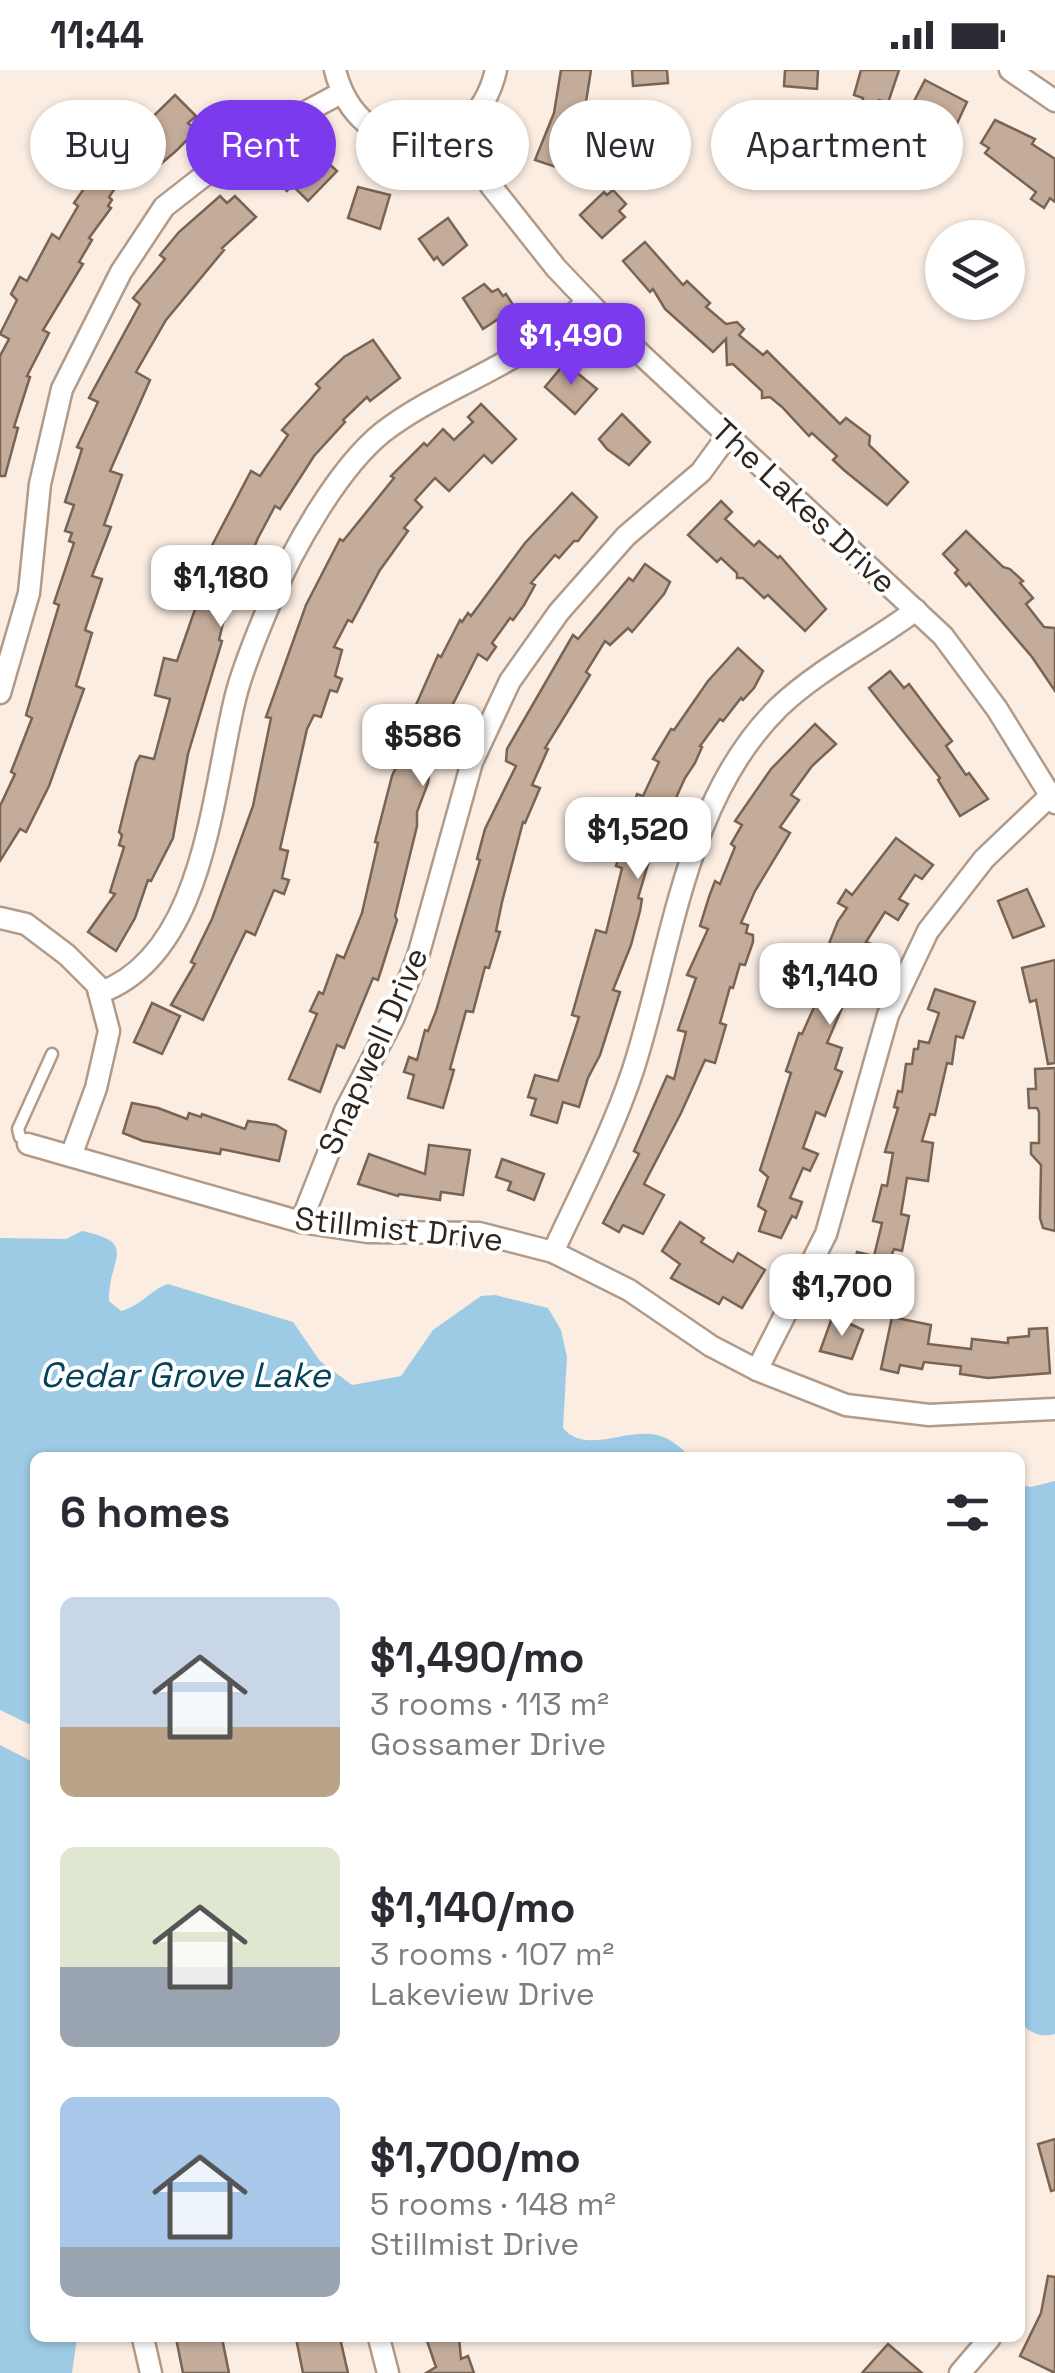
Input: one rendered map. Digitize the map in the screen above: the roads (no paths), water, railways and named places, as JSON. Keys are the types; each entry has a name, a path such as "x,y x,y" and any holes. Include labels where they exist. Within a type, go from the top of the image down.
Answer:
{"street":[{"path":"335,70 341,93 356,116"},
{"path":"486,100 496,70"},
{"path":"1010,70 1055,100"},
{"path":"0,694 29,592 40,484 62,389 121,272 164,207 242,146 341,93"},
{"name":"The Lakes Drive","path":"495,190 588,302 943,636 998,710 1053,799"},
{"path":"99,993 119,986 152,959 177,921 201,856 237,692 272,600 324,499 381,434 461,383 540,341 588,302"},
{"name":"Snapwell Drive","path":"301,1222 345,1110 393,1019 418,956 472,762 510,681 558,612 603,561 626,536 701,472 728,436"},
{"path":"553,1252 605,1143 632,1072 677,903 706,815 743,753 778,708 916,610"},
{"path":"757,1370 826,1234 888,1015 928,931 984,859 1053,799"},
{"path":"0,918 26,924 97,984 108,1030 96,1088 70,1156"},
{"name":"Stillmist Drive","path":"28,1144 301,1222 368,1232 479,1233 553,1252 629,1290 711,1346 757,1370 846,1405 929,1415 1055,1409"},
{"path":"144,2342 151,2373"},
{"path":"379,2342 388,2373"},
{"path":"960,2373 987,2342"}],"lane":[{"path":"28,1144 18,1129 52,1054"}],"water":[{"name":"Cedar Grove Lake","path":"82,1231 111,1241 116,1247 109,1301 121,1311 168,1284 293,1322 320,1361 352,1385 401,1376 433,1330 481,1296 495,1295 548,1308 561,1330 567,1357 563,1428 583,1440 657,1435 685,1452 30,1452 30,1725 0,1710 0,1238 66,1239"},
{"path":"1055,1481 1055,2034 1045,2035 1025,2027 1025,1486"},
{"path":"0,1745 30,1760 30,2342 76,2342 72,2373 0,2373"}]}
